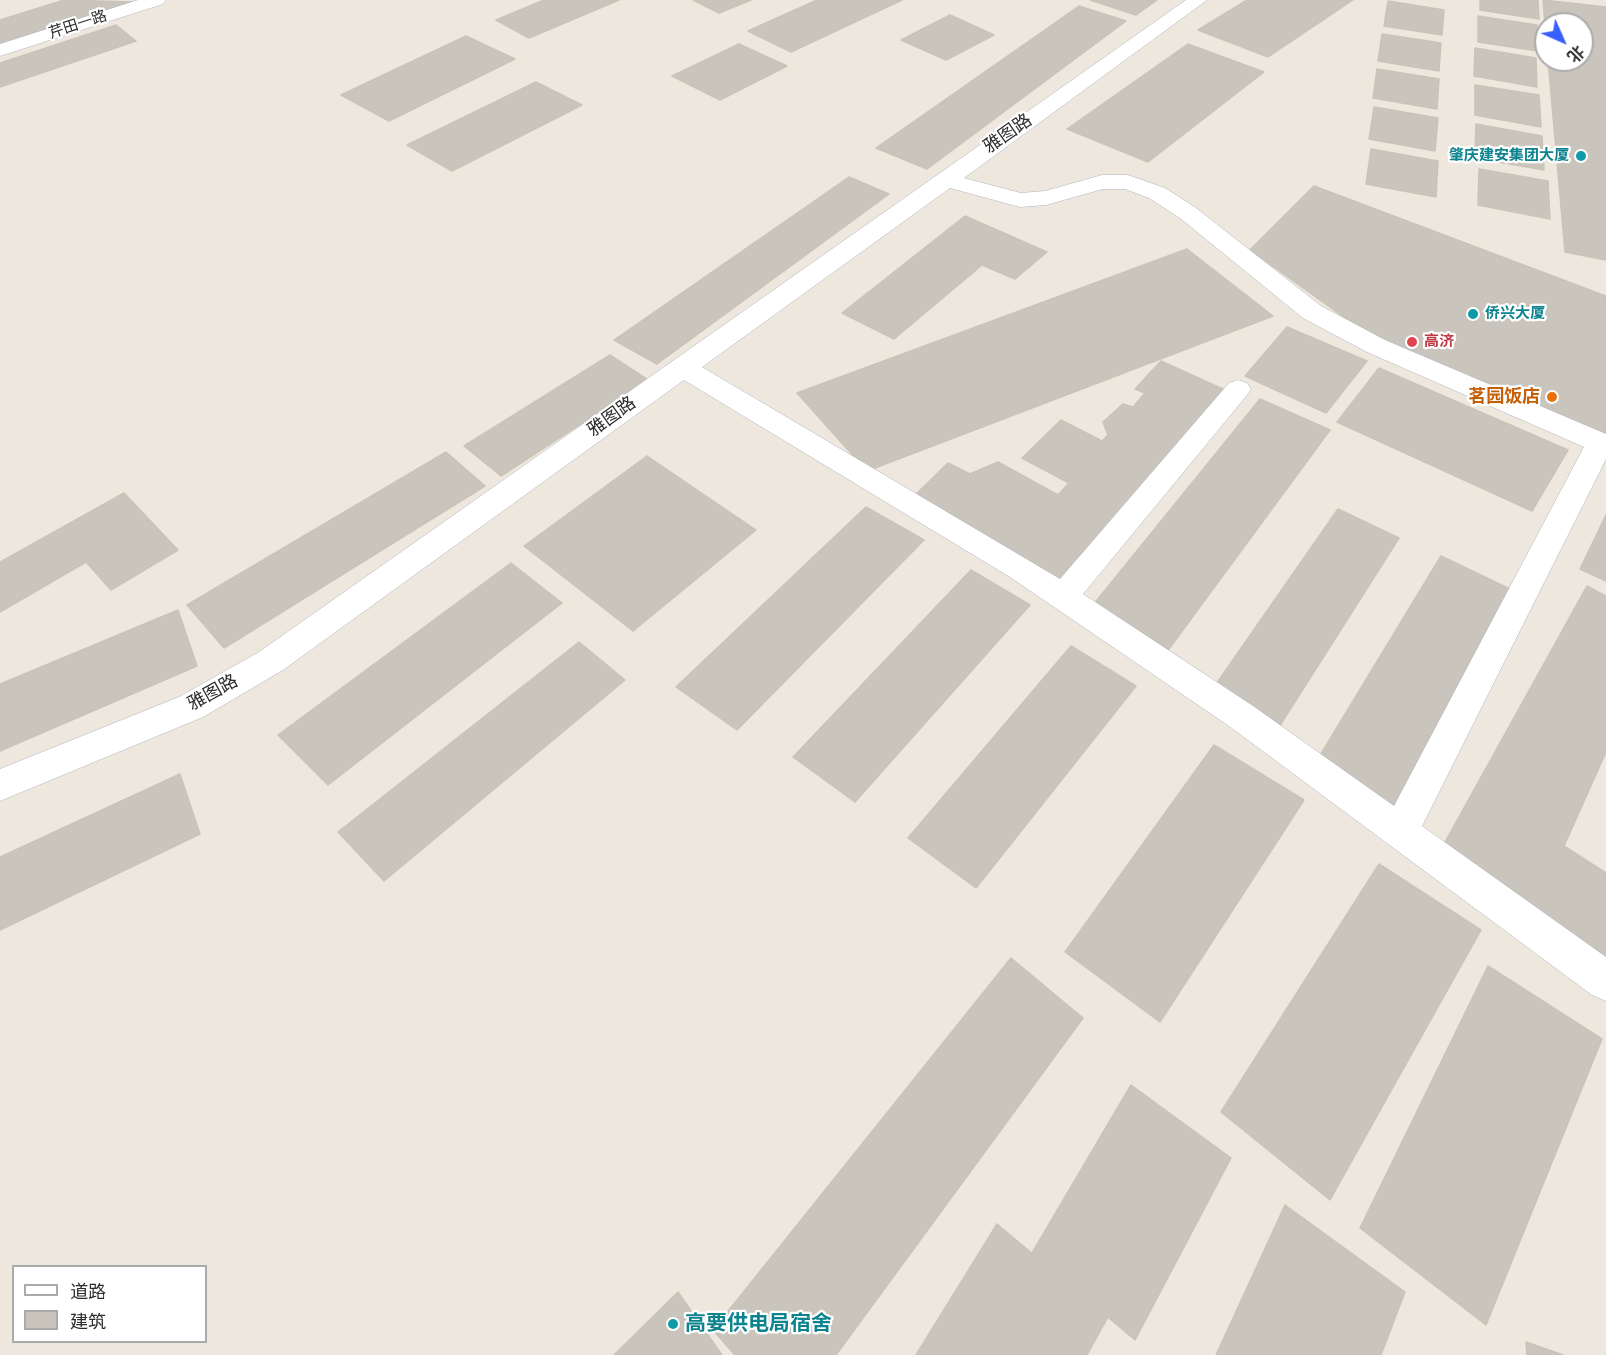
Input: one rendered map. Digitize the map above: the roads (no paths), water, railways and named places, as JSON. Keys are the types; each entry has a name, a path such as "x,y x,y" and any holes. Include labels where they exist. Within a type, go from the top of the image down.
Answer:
{"street":[{"name":"芹田一路","path":"0,50 157,0"},
{"name":"雅图路","path":"0,785 191,707 271,661 1198,0"},
{"path":"944,179 1020,200 1046,198 1102,182 1128,182 1157,193 1188,213 1312,312 1376,346 1603,444 1400,832"},
{"path":"682,367 1021,569 1241,716 1606,981"},
{"path":"1063,597 1239,389"}],"place":[{"name":"肇庆建安集团大厦","path":"1581,156"},
{"name":"侨兴大厦","path":"1473,314"},
{"name":"高济","path":"1412,342"},
{"name":"茗园饭店","path":"1552,397"},
{"name":"高要供电局宿舍","path":"673,1324"}]}
